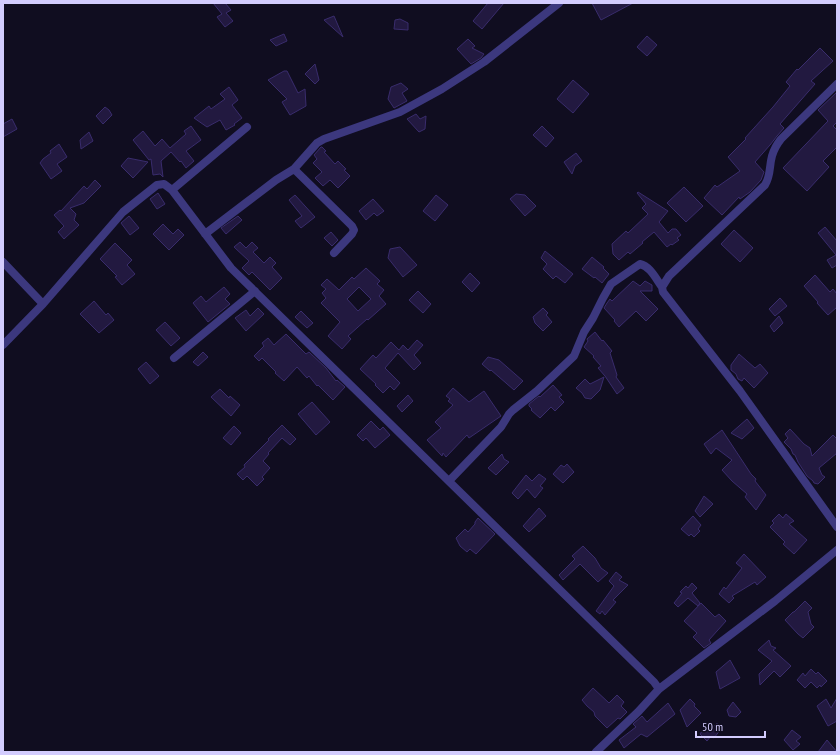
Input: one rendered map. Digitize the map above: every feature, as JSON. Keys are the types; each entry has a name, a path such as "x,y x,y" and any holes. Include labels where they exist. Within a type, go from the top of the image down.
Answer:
{"street":[{"path":"205,234 276,180 294,169 317,143 324,139 400,112 442,89 484,62 559,3"},
{"path":"662,287 669,276 765,185 770,174 770,165 775,147 781,139 837,84"},
{"path":"172,190 247,127"},
{"path":"294,169 352,226 354,230 334,253"},
{"path":"3,345 43,304 124,212 158,185 164,184 172,190 231,268 654,682 658,690"},
{"path":"3,262 43,304"},
{"path":"449,481 501,427 510,414 538,391 574,356 584,332 611,284 640,264 648,268 662,287 663,292 740,391 837,527"},
{"path":"174,358 255,291"},
{"path":"596,752 638,712 658,690 775,601 837,550"}],"building":[{"path":"213,3 225,3 231,10 226,13 233,21 225,27 217,17 222,14"},
{"path":"488,3 504,3 482,29 473,21"},
{"path":"592,3 633,3 601,20"},
{"path":"334,16 343,37 324,20"},
{"path":"400,19 408,23 408,30 394,29 395,20"},
{"path":"284,34 287,41 276,46 270,40"},
{"path":"647,36 657,45 647,56 637,47"},
{"path":"468,39 475,46 472,48 484,54 481,58 471,64 457,49"},
{"path":"820,48 833,61 811,81 815,84 780,124 784,128 755,162 764,172 761,180 750,192 740,199 739,197 722,215 704,198 715,185 717,187 740,171 728,157 746,139 745,138 790,86 786,82 797,69 798,70"},
{"path":"315,64 319,80 315,84 305,74"},
{"path":"284,71 287,71 298,93 305,89 306,106 290,115 282,102 287,99 268,80"},
{"path":"573,80 589,94 573,113 557,99"},
{"path":"401,83 408,89 402,93 407,101 394,108 388,99 391,87"},
{"path":"229,87 238,100 232,105 242,118 234,124 235,125 226,130 220,120 207,127 194,118 209,106 211,109 225,99 220,94"},
{"path":"837,92 837,122 833,126 837,130 837,147 823,161 829,167 807,191 783,168 828,121 818,110"},
{"path":"105,107 112,115 103,124 96,116"},
{"path":"416,114 420,119 426,116 425,129 419,132 407,119"},
{"path":"12,119 17,129 3,137 3,124"},
{"path":"191,126 201,140 186,151 194,161 186,168 171,152 161,161 163,177 160,174 153,175 151,159 149,160 133,140 143,131 155,146 162,139 170,148 186,134 184,131"},
{"path":"542,126 554,138 546,147 533,135"},
{"path":"89,132 93,141 81,149 80,140"},
{"path":"59,144 67,157 57,164 62,171 51,179 40,163 51,153 50,151"},
{"path":"321,147 326,151 324,152 335,164 338,161 346,169 344,170 350,176 338,188 330,180 323,186 315,178 322,172 313,163 317,159 314,155"},
{"path":"576,153 582,161 575,166 572,174 564,162"},
{"path":"128,158 148,162 133,178 121,166"},
{"path":"95,180 101,186 84,203 70,208 76,214 74,220 79,225 64,239 58,232 64,226 54,215 60,210 61,211 84,186 87,189"},
{"path":"684,187 703,206 686,222 667,203"},
{"path":"638,192 668,211 659,222 668,233 672,229 676,229 681,235 677,238 679,240 667,247 654,232 630,254 628,252 619,260 613,254 612,244 626,231 628,233 648,214 642,208 646,204 637,193"},
{"path":"158,193 165,204 157,209 150,199"},
{"path":"516,194 525,195 536,206 525,216 510,199"},
{"path":"295,195 315,217 301,228 295,221 302,216 289,200"},
{"path":"436,195 448,205 435,221 423,211"},
{"path":"373,199 384,211 377,216 374,213 366,220 359,211"},
{"path":"129,216 139,228 130,235 121,223"},
{"path":"238,216 242,220 226,234 221,228"},
{"path":"163,224 173,234 178,229 184,235 169,250 153,234"},
{"path":"825,227 837,241 837,265 832,268 827,260 836,255 818,233"},
{"path":"734,230 753,248 740,262 721,244"},
{"path":"331,232 338,240 332,246 324,238"},
{"path":"240,242 246,248 252,242 258,248 253,252 264,263 270,257 276,263 272,267 282,278 270,290 252,272 249,275 242,268 249,261 234,247"},
{"path":"115,243 132,260 127,265 135,274 122,285 115,277 117,276 100,259"},
{"path":"400,247 417,265 403,277 388,258 390,249"},
{"path":"545,251 573,274 565,283 556,276 553,279 543,269 547,264 541,258"},
{"path":"592,257 604,267 603,268 609,274 602,283 582,269"},
{"path":"366,268 380,281 377,284 384,290 379,296 386,304 348,336 351,339 342,349 328,336 340,322 321,303 326,298 322,293 326,289 321,285 327,279 339,290 352,277 354,279","holes":["359,287 371,299 358,311 347,299"]},
{"path":"470,273 480,283 472,292 462,282"},
{"path":"815,275 830,292 833,289 837,294 837,307 828,315 804,286"},
{"path":"633,281 640,286 645,281 652,285 652,291 640,291 658,309 646,321 636,311 619,327 604,308 610,299 612,301"},
{"path":"224,287 230,294 225,299 230,304 208,322 193,303 201,296 206,302"},
{"path":"418,291 431,304 423,313 409,300"},
{"path":"780,298 787,306 775,316 769,309"},
{"path":"94,301 106,315 108,313 114,320 99,333 80,314"},
{"path":"258,308 264,314 246,331 235,318 246,310 250,316"},
{"path":"543,308 548,313 546,315 552,322 543,331 535,323 533,317"},
{"path":"301,311 313,323 307,328 295,317"},
{"path":"779,316 783,323 774,332 770,326"},
{"path":"165,322 180,338 171,346 156,330"},
{"path":"595,332 612,351 610,353 617,375 616,377 624,388 617,394 598,368 601,366 593,357 594,356 584,347 588,341 587,339"},
{"path":"286,334 306,354 309,352 326,368 336,381 337,380 345,387 333,400 318,385 317,386 309,376 307,378 297,367 284,381 262,358 259,361 254,356 264,346 262,343 268,338 274,345"},
{"path":"417,340 423,345 414,355 421,363 414,370 398,353 385,368 400,383 394,390 390,386 383,393 360,369 373,355 376,358 391,342 399,350 403,345 408,350"},
{"path":"203,352 208,357 198,366 193,362"},
{"path":"739,354 755,368 760,364 768,373 754,388 744,378 742,381 738,379 736,374 731,370 731,365"},
{"path":"488,357 499,360 523,381 514,390 482,364"},
{"path":"146,362 159,376 150,384 138,369"},
{"path":"604,377 600,390 591,399 585,398 576,388 585,379 590,384"},
{"path":"553,385 562,395 559,397 564,402 555,411 551,407 540,418 531,410 532,409 529,404 539,396 540,397"},
{"path":"453,388 469,402 484,391 501,416 469,438 467,435 446,457 443,453 442,456 427,440 441,428 435,422 453,405 448,401 450,399 446,396"},
{"path":"220,389 229,398 230,396 240,405 231,416 211,397"},
{"path":"408,395 413,401 402,412 397,406"},
{"path":"312,402 330,422 316,435 298,414"},
{"path":"747,419 754,428 742,439 731,433"},
{"path":"371,421 380,430 383,427 390,435 375,448 366,438 363,441 357,435"},
{"path":"282,425 296,439 290,445 282,438 268,453 269,454 263,461 270,468 262,477 264,479 257,486 247,476 243,480 237,474"},
{"path":"234,426 241,433 231,445 223,438"},
{"path":"790,429 804,444 810,448 812,456 833,435 837,439 837,453 819,468 822,475 825,477 818,484 814,483 807,476 791,449 784,442 788,438 785,434"},
{"path":"722,430 751,474 756,479 755,481 766,495 756,510 745,497 747,494 722,470 732,460 716,448 711,454 704,444"},
{"path":"502,454 504,459 509,462 496,475 488,468"},
{"path":"567,464 574,472 563,483 553,474 561,465 564,467"},
{"path":"539,474 546,479 540,486 543,488 535,498 527,489 518,499 512,493 526,475 532,481"},
{"path":"704,496 713,504 700,517 695,511"},
{"path":"539,508 546,516 529,532 523,526"},
{"path":"779,514 783,518 786,514 794,521 789,524 807,540 794,554 783,544 785,542 770,527 774,523 772,521"},
{"path":"693,516 701,525 698,529 700,531 694,537 691,534 689,536 681,529"},
{"path":"478,518 495,534 476,554 470,549 467,552 460,546 456,538 465,529 468,532"},
{"path":"583,546 595,558 601,568 608,573 598,582 580,564 563,580 559,575 575,559 572,556"},
{"path":"744,554 766,577 757,585 755,582 732,596 734,598 729,603 719,594 724,587 726,589 742,568 736,563"},
{"path":"616,572 622,577 619,580 628,585 613,600 616,602 605,615 602,611 600,614 596,611 614,586 609,581"},
{"path":"692,583 697,588 692,593 700,603 698,606 688,598 678,607 674,603 682,593 680,592 686,586 688,588"},
{"path":"805,601 812,608 808,612 811,624 814,627 803,638 785,620"},
{"path":"701,603 715,617 719,614 726,621 709,640 711,643 704,648 693,637 697,633 684,621"},
{"path":"769,640 771,646 776,648 773,650 791,666 780,677 774,671 760,685 759,674 772,661 758,650"},
{"path":"730,660 740,678 720,689 716,672"},
{"path":"811,669 816,674 818,672 827,681 821,687 820,685 817,688 811,682 805,688 797,680 803,673 805,676"},
{"path":"593,688 609,703 617,695 624,702 621,706 627,712 607,728 582,700"},
{"path":"837,698 837,721 828,726 817,706 826,699 831,708"},
{"path":"690,699 701,713 687,727 680,710"},
{"path":"733,702 741,712 736,717 729,716 727,710"},
{"path":"668,703 675,714 647,737 641,734 624,748 619,740 636,727 633,724 642,716 647,722"},
{"path":"717,723 721,729 714,738 711,736 707,741 700,734 705,727 709,731"},
{"path":"792,730 801,737 796,741 800,744 793,750 784,740"},
{"path":"827,740 837,752 818,752"}]}
